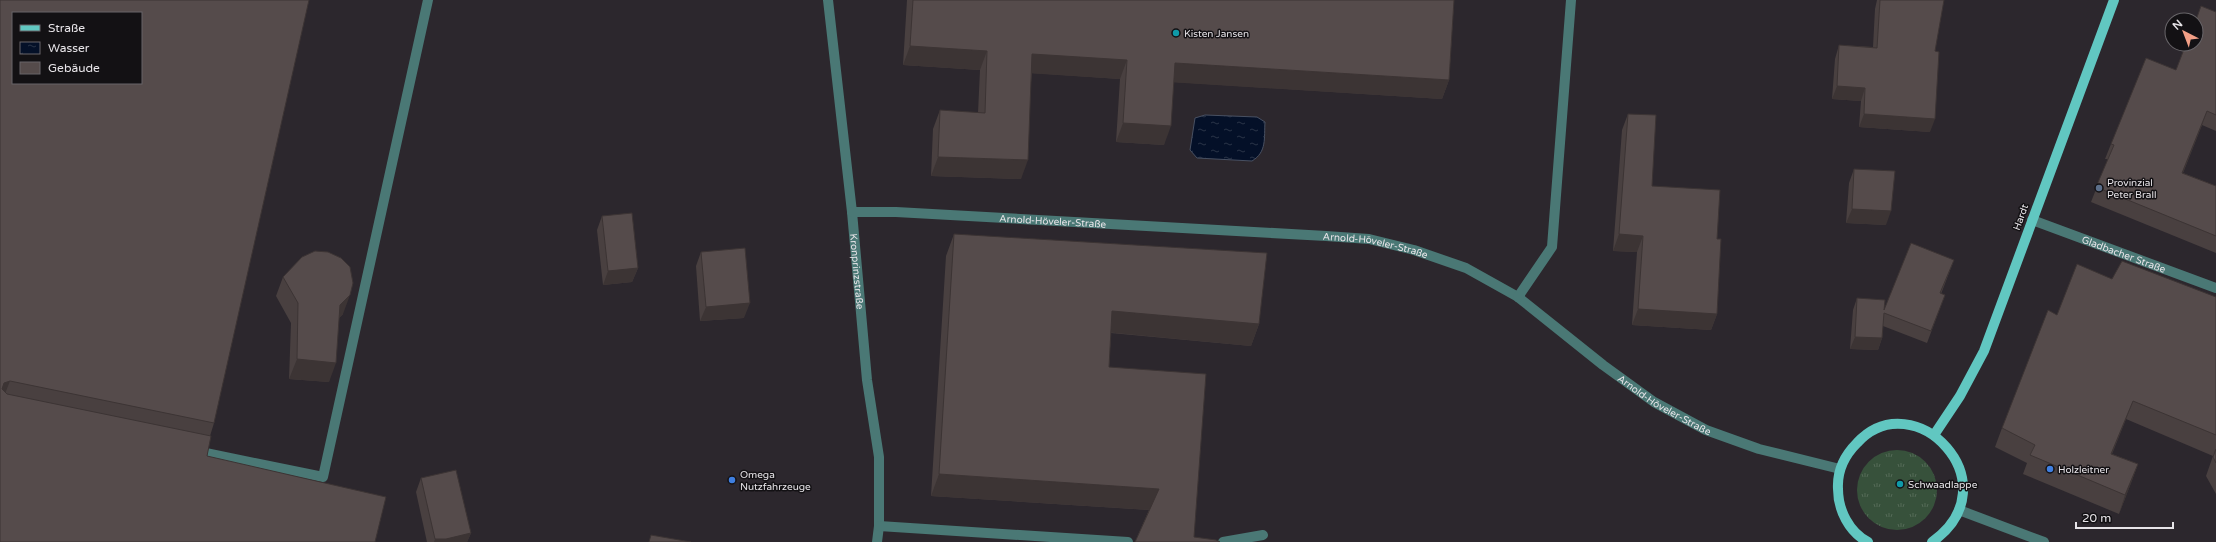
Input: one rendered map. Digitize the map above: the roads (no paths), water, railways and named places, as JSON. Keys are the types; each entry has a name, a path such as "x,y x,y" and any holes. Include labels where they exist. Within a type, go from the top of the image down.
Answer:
{"main road":[{"name":"Hardt","path":"1934,435 1960,396 1984,351 2114,0"},
{"path":"1868,542 1855,532 1840,509 1837,482 1840,469 1849,452 1862,438 1879,428 1897,424 1916,427 1934,435 1947,445 1957,460 1962,476 1963,494 1959,510 1943,534 1932,542"}],"street":[{"path":"184,448 323,478 428,0"},
{"name":"Kronprinzstraße","path":"828,0 852,212 867,380 879,457 879,526 877,542"},
{"path":"1518,297 1552,247 1571,0"},
{"name":"Arnold-Höveler-Straße","path":"852,212 920,214 1369,239 1414,250 1466,268 1518,297 1603,366 1654,402 1706,430 1758,449 1840,469"},
{"name":"Gladbacher Straße","path":"2032,220 2216,288"},
{"path":"1959,510 2044,542"},
{"path":"879,526 1128,542"},
{"path":"1223,542 1263,535"}],"water":[{"path":"1205,115 1257,117 1265,122 1264,144 1260,153 1252,161 1197,158 1190,150 1195,118"}],"place":[{"name":"Kisten Jansen","path":"1176,33"},
{"name":"Provinzial Peter Brall","path":"2099,188"},
{"name":"Holzleitner","path":"2050,469"},
{"name":"Omega Nutzfahrzeuge","path":"732,480"},
{"name":"Schwaadlappe","path":"1900,484"}]}
